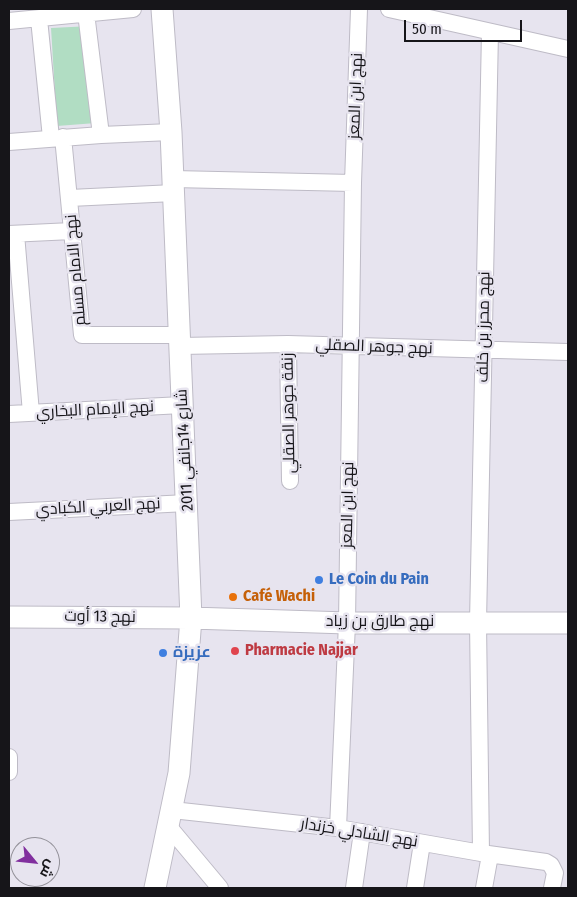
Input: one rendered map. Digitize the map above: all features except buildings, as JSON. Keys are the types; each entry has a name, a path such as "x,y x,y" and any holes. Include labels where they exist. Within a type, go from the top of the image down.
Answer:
{"street":[{"path":"9,21 133,9"},
{"name":"شارع 14جانفي 2011","path":"155,888 179,773 191,618 171,132 162,9"},
{"name":"نهج ابن المعز","path":"338,828 347,623 353,183 359,9"},
{"path":"389,9 568,49"},
{"path":"86,13 101,135"},
{"name":"نهج الامام مسلم","path":"39,19 57,138 70,198 82,335 180,341"},
{"name":"نهج محرز بن خلف","path":"484,888 485,854 478,622 490,32"},
{"path":"9,142 171,132"},
{"path":"70,198 173,186 353,183"},
{"path":"31,413 13,234 72,231"},
{"name":"نهج جوهر الصقلي","path":"180,341 568,352"},
{"name":"زنقة جوهر الصقلي","path":"288,344 290,481"},
{"name":"نهج الإمام البخاري","path":"9,414 182,405"},
{"name":"نهج العربي الكبادي","path":"9,512 187,502"},
{"name":"نهج 13 أوت","path":"9,617 191,618"},
{"name":"نهج طارق بن زياد","path":"191,618 347,623 568,623"},
{"path":"9,757 9,772"},
{"path":"170,818 220,888"},
{"name":"نهج الشادلي خزندار","path":"170,818 338,828 485,854 546,862 551,865 555,873 552,888"},
{"path":"354,888 362,832"},
{"path":"416,888 422,842"}],"green space":[{"path":"91,26 96,123 57,126 51,28"}],"place":[{"name":"Le Coin du Pain","path":"319,580"},
{"name":"Café Wachi","path":"233,597"},
{"name":"Pharmacie Najjar","path":"235,651"},
{"name":"عزيزة","path":"163,653"}]}
